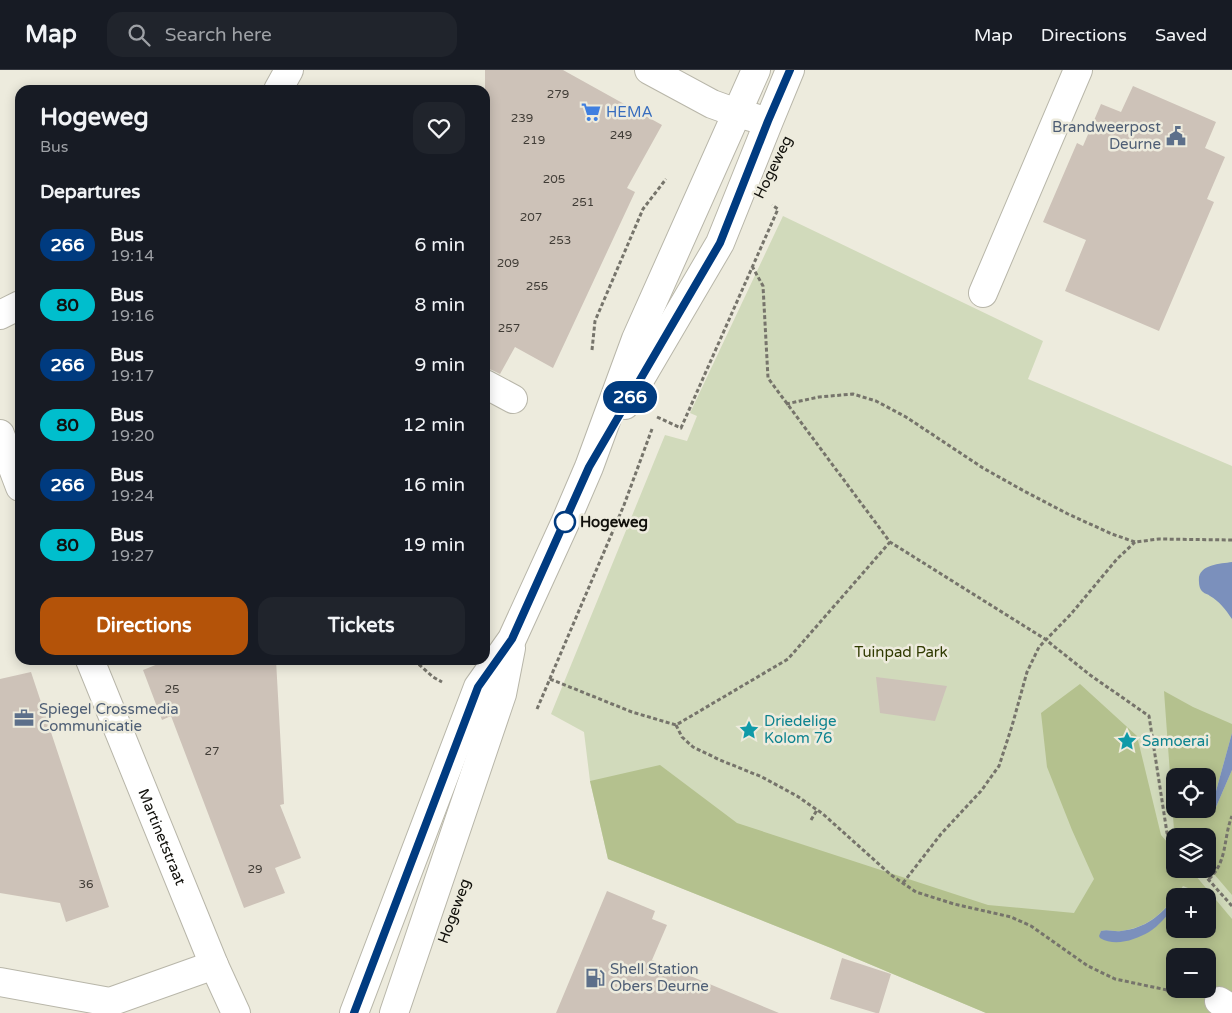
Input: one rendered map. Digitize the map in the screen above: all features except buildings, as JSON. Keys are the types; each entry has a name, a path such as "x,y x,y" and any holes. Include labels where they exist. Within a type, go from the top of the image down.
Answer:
{"street":[{"path":"281,85 289,70"},
{"path":"649,70 712,104 768,121"},
{"name":"Hogeweg","path":"354,1013 478,687 512,639 589,467 636,339 756,70"},
{"name":"Hogeweg","path":"589,467 720,243 790,70"},
{"path":"983,293 1078,70"},
{"path":"0,314 15,307"},
{"path":"490,387 512,399"},
{"path":"0,434 15,474"},
{"name":"Hogeweg","path":"394,1013 502,694 512,639"},
{"name":"Martinetstraat","path":"92,665 214,965 236,1013"},
{"path":"0,982 110,1002 214,965"}],"path":[{"path":"534,714 624,505 657,416 681,428 778,209 765,202"},
{"path":"752,266 763,286 768,378 786,404 890,542 1046,639 1090,675 1149,716 1167,828"},
{"path":"786,404 819,396 854,394 876,401 906,417 983,468 1024,491 1068,514 1135,542 1159,539 1232,540"},
{"path":"676,725 788,658 890,542"},
{"path":"903,883 941,834 981,791 998,766 1012,726 1027,672 1039,647 1071,614 1117,559 1135,542"},
{"path":"420,665 433,677 450,686"},
{"path":"550,678 632,712 676,725 682,737 693,747 762,777 797,796 823,814 891,876 916,892 954,904 1011,917 1032,926 1088,966 1114,979 1225,1005"},
{"path":"811,820 817,810"},
{"path":"1232,816 1228,825 1223,857 1219,868 1209,879 1232,906"}],"green space":[{"name":"Tuinpad Park","path":"783,216 1043,341 1028,379 1232,466 1232,1005 1228,1013 986,1013 831,948 608,859 590,781 584,732 551,714 665,435 687,441 697,416 690,413"},
{"path":"1080,684 1137,736 1161,835 1166,841 1166,878 1198,878 1206,888 1188,888 1183,886 1181,888 1166,888 1166,907 1157,916 1132,929 1101,931 1100,936 1150,931 1166,916 1166,938 1216,938 1216,900 1232,919 1232,993 1219,988 1216,995 1216,948 1166,948 1166,998 1214,998 1209,1010 1212,1013 986,1013 831,948 608,859 590,781 660,765 737,823 988,905 1074,913 1094,879 1047,767 1041,713"},
{"path":"1164,691 1193,707 1232,724 1232,733 1216,791 1216,768 1170,768"},
{"path":"1232,770 1232,895 1216,876 1216,828 1174,828 1173,818 1216,818 1216,807"}],"water":[{"path":"1232,562 1232,619 1219,603 1202,591 1199,576 1205,568 1216,564"},
{"path":"1232,733 1232,770 1216,807 1216,791"},
{"path":"1166,908 1166,917 1160,924 1138,938 1112,942 1106,941 1099,936 1101,931 1121,931 1138,927 1152,920"}],"bus line":[{"name":"266","path":"354,1013 478,687 512,639 589,467 720,243 790,70"}],"place":[{"name":"HEMA","path":"591,112"},
{"name":"Brandweerpost Deurne","path":"1176,136"},
{"name":"Hogeweg","path":"565,522"},
{"name":"Spiegel Crossmedia Communicatie","path":"24,718"},
{"name":"Driedelige Kolom 76","path":"749,730"},
{"name":"Samoerai","path":"1127,741"},
{"name":"Shell Station Obers Deurne","path":"595,978"}]}
